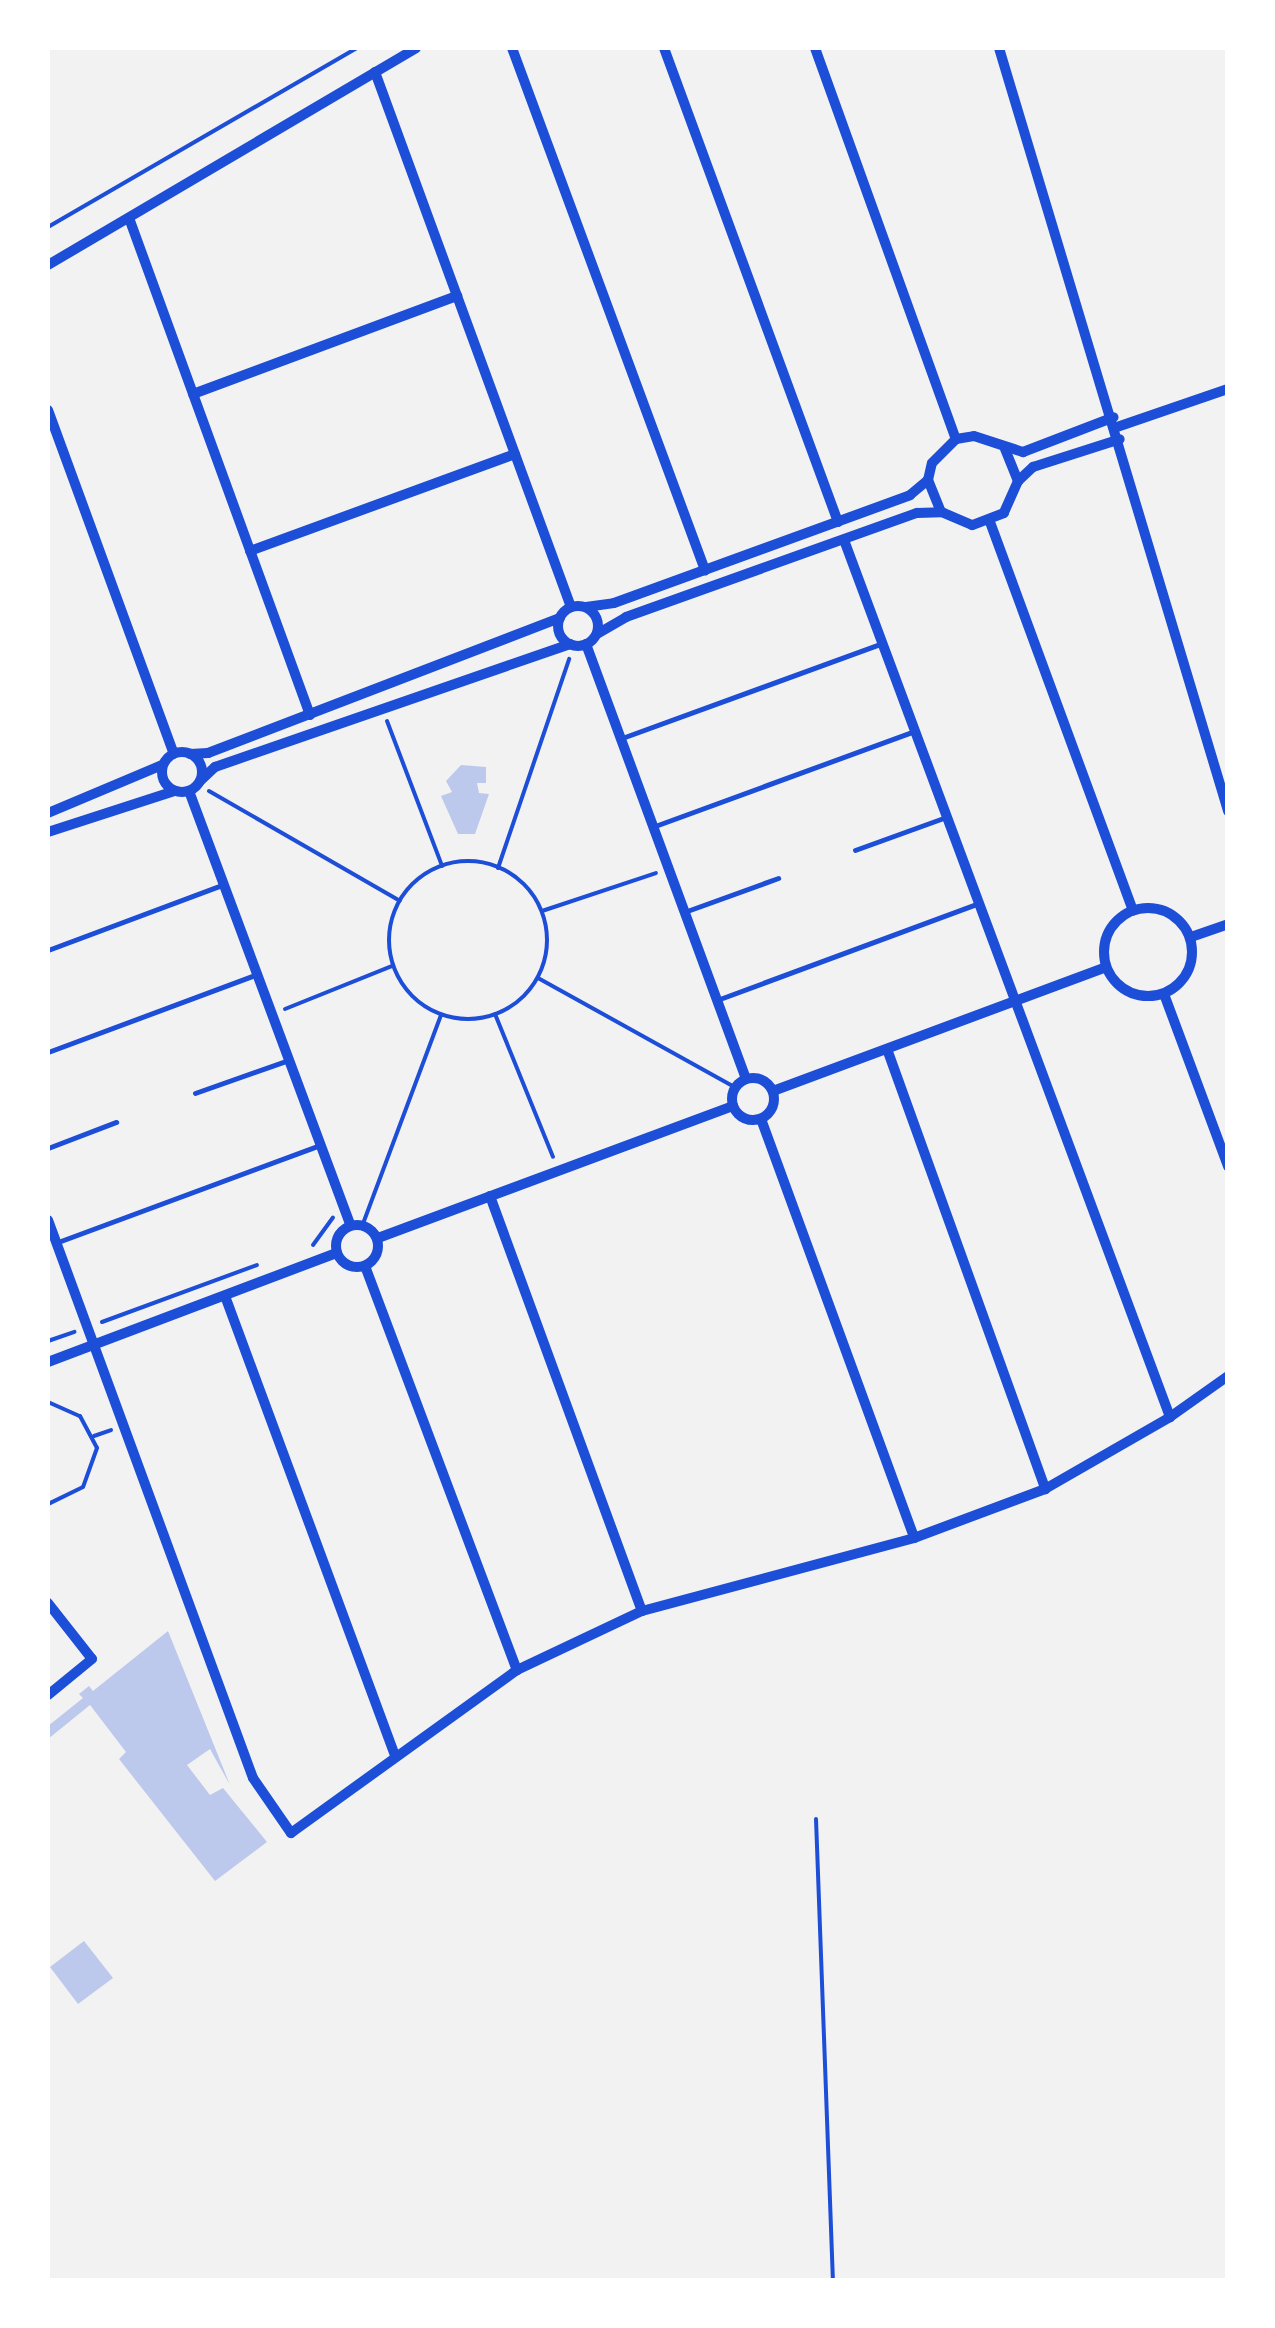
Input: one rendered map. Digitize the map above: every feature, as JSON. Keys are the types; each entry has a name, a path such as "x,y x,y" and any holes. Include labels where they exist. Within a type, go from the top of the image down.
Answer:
{"street":[{"path":"48,264 416,48"},
{"path":"512,48 706,570"},
{"path":"664,48 838,522"},
{"path":"815,48 956,439"},
{"path":"998,48 1117,428 1228,811"},
{"path":"374,72 571,607"},
{"path":"129,218 310,714"},
{"path":"193,394 457,296"},
{"path":"941,512 928,480 932,462 956,439 974,436 1024,452 1117,428 1228,390"},
{"path":"48,410 174,754"},
{"path":"48,832 196,785 215,767 381,707 577,644 626,617 917,513 941,512 972,525 990,522 1004,513 1018,481 1034,467 1117,428"},
{"path":"1006,449 1018,481"},
{"path":"250,551 515,454"},
{"path":"48,813 163,764 174,754 190,754 310,714 560,618 571,607 586,607 706,570 910,496 928,480"},
{"path":"990,522 1133,910"},
{"path":"844,540 1170,1417"},
{"path":"586,607 597,618 597,634"},
{"path":"560,618 560,633 577,644 622,738 718,1000 741,1083 733,1106"},
{"path":"190,754 200,765 196,785 222,885 318,1146 356,1225 378,1238"},
{"path":"163,764 163,780 174,791"},
{"path":"1133,910 1168,911 1191,937 1189,971 1164,994 1129,992 1106,967 1108,933 1133,910"},
{"path":"1191,937 1228,924"},
{"path":"774,1092 1106,967"},
{"path":"1164,994 1228,1166"},
{"path":"887,1048 1044,1489"},
{"path":"733,1106 744,1118 761,1119 773,1108 774,1092 762,1080 741,1083"},
{"path":"378,1238 733,1106"},
{"path":"761,1119 914,1538"},
{"path":"490,1196 642,1611"},
{"path":"48,1220 253,1778 290,1834 517,1670 642,1611 914,1538 1044,1489 1170,1417 1228,1376"},
{"path":"356,1225 338,1236 337,1253 348,1265 364,1266 377,1255 378,1238"},
{"path":"48,1362 337,1253"},
{"path":"364,1266 517,1670"},
{"path":"224,1296 395,1755"},
{"path":"48,1603 92,1659 48,1695"}],"lane":[{"path":"622,738 882,643"},
{"path":"654,827 915,730"},
{"path":"855,850 948,817"},
{"path":"685,912 778,878"},
{"path":"48,950 222,885"},
{"path":"718,1000 980,902"},
{"path":"48,1052 255,975"},
{"path":"195,1093 287,1061"},
{"path":"48,1148 116,1122"},
{"path":"56,1242 318,1146"}],"path":[{"path":"48,227 358,48"},
{"path":"498,868 577,644"},
{"path":"381,707 442,866"},
{"path":"196,785 400,900"},
{"path":"458,862 498,868 514,876 542,911 547,952 538,978 495,1014 476,1020 441,1015 411,996 392,966 388,935 400,900 410,886 442,866 458,862"},
{"path":"542,911 670,869"},
{"path":"270,1015 392,966"},
{"path":"538,978 741,1083"},
{"path":"495,1014 559,1171"},
{"path":"356,1225 441,1015"},
{"path":"297,1251 314,1244"},
{"path":"48,1342 262,1264"},
{"path":"48,1402 80,1416 96,1448 83,1488 48,1504"},
{"path":"816,1819 833,2280"}],"building":[{"path":"461,765 486,767 486,783 477,783 479,793 489,794 475,834 458,834 441,796 452,792 446,781"},
{"path":"168,1631 230,1785 210,1749 187,1765 210,1795 223,1788 267,1842 215,1881 119,1759 126,1752 90,1705 48,1739 48,1726 83,1698 79,1694 89,1686 93,1691"},
{"path":"84,1941 113,1978 78,2004 50,1967"}]}
